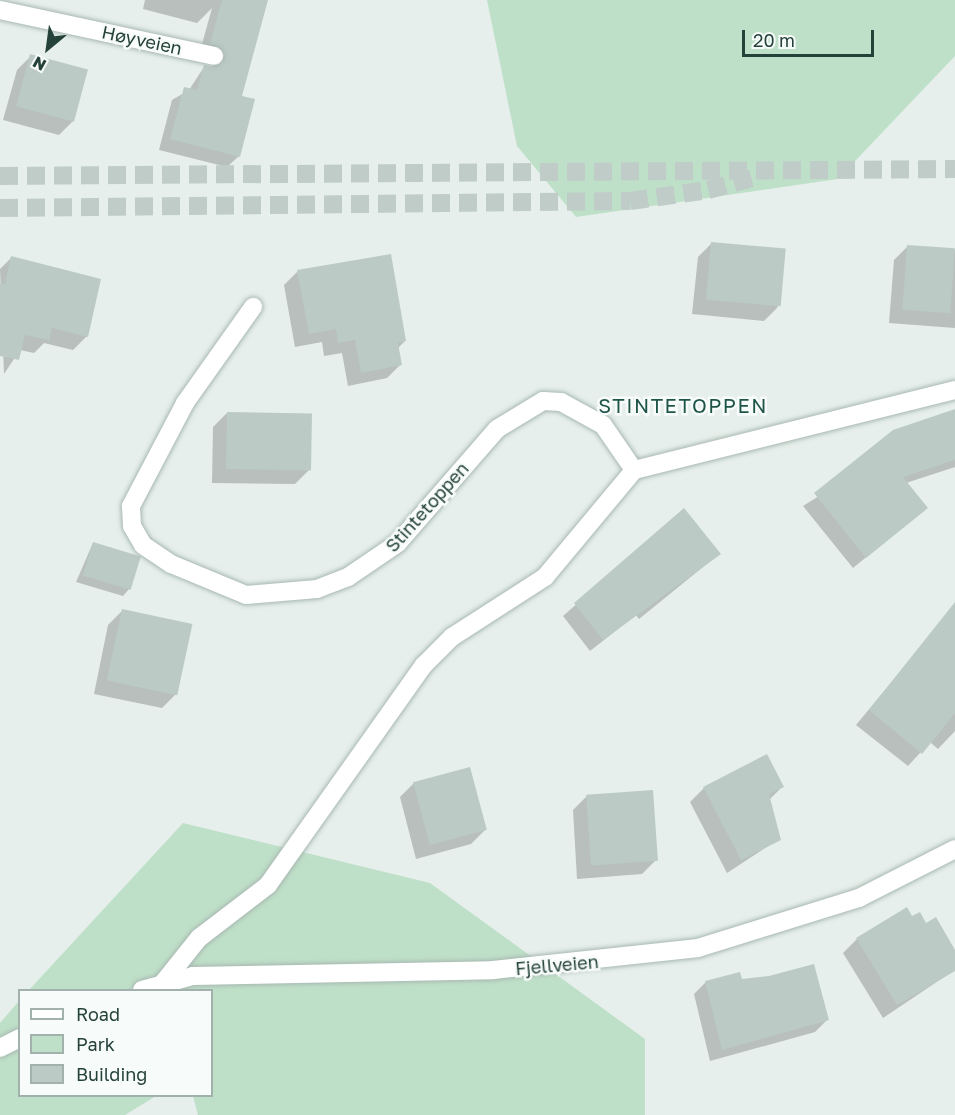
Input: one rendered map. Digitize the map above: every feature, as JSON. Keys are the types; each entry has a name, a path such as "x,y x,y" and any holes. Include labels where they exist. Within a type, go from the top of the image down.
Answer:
{"street":[{"name":"Høyveien","path":"0,10 214,56"},
{"name":"Stintetoppen","path":"253,307 185,403 131,507 132,525 143,544 171,564 246,595 317,589 348,577 398,543 497,429 543,401 561,402 603,425 634,470"},
{"path":"163,983 199,938 268,885 424,665 452,637 545,577 634,470 955,390"},
{"name":"Fjellveien","path":"145,989 193,976 493,970 698,948 859,898 955,849"},
{"path":"0,1048 18,1039"}],"green space":[{"path":"487,0 955,0 955,56 838,179 576,217 517,146"},
{"path":"183,823 430,883 645,1039 645,1115 198,1115 193,1097 213,1097 213,989 30,989"},
{"path":"18,1002 18,1097 154,1097 125,1115 0,1115 0,1023"}],"building":[{"path":"222,0 268,0 242,96 255,99 240,157 170,139 184,87 197,90 204,65 217,67 225,59 222,48 210,44"},
{"path":"30,54 88,70 74,122 16,106"},
{"path":"711,242 786,249 781,306 706,300"},
{"path":"907,245 955,248 950,313 902,310"},
{"path":"391,254 406,341 398,343 402,365 361,373 355,340 338,343 336,329 309,334 297,270"},
{"path":"11,256 101,279 88,337 52,328 49,340 25,335 19,360 0,356 0,283 5,284"},
{"path":"955,409 955,460 903,477 928,508 866,558 814,493 893,430"},
{"path":"227,412 312,413 311,470 226,469"},
{"path":"684,508 721,554 603,640 574,603"},
{"path":"93,542 141,557 131,590 83,575"},
{"path":"955,602 955,713 922,754 869,710"},
{"path":"122,609 192,624 177,695 107,680"},
{"path":"767,754 784,787 769,794 781,840 741,860 703,787"},
{"path":"470,767 487,830 430,845 413,782"},
{"path":"653,790 658,861 591,866 586,795"},
{"path":"907,907 912,916 920,912 926,923 936,917 955,950 955,971 897,1005 856,938"},
{"path":"814,964 829,1020 722,1050 705,981 740,972 742,979 769,976"}],"tunnel":[{"path":"0,176 955,169"},
{"path":"0,208 630,201 708,190 760,176"}],"district":[{"name":"STINTETOPPEN","path":"683,405"}]}
